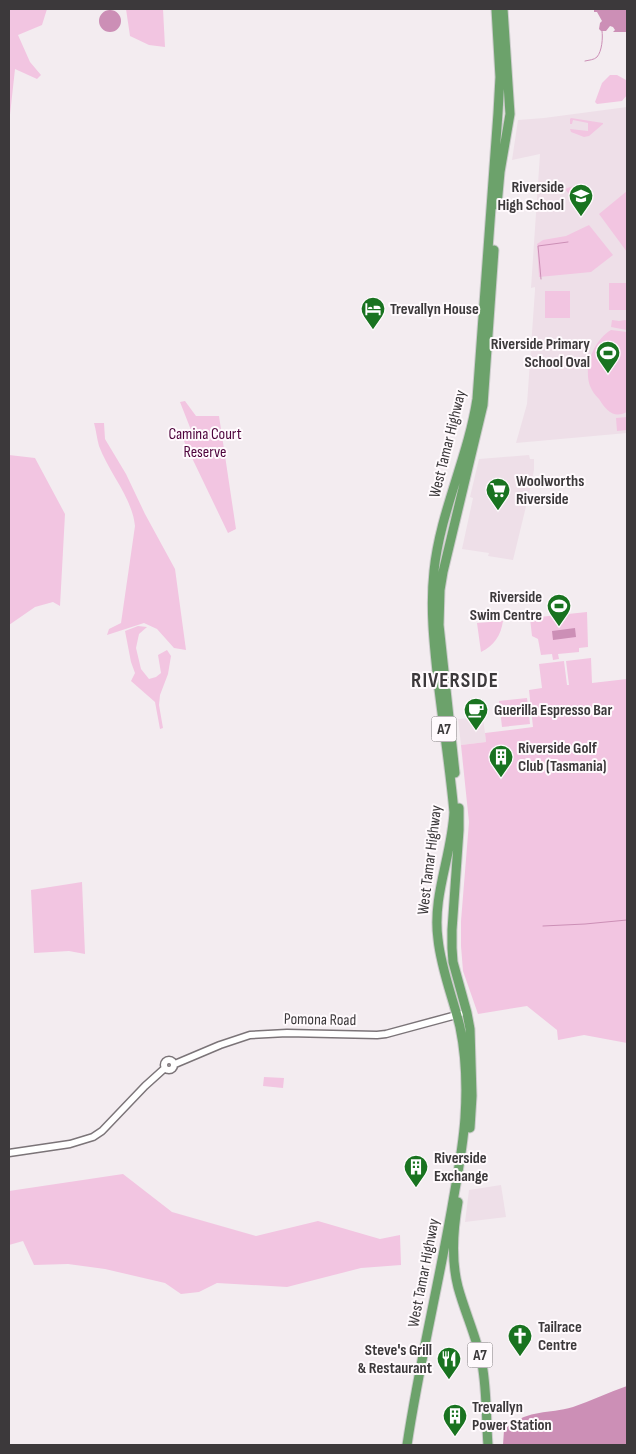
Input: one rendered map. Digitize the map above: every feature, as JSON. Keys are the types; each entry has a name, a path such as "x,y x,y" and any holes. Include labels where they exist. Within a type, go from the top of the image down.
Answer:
{"highway":[{"name":"West Tamar Highway","path":"408,1445 461,1156 465,1118 466,1086 462,1037 438,939 438,900 451,838 454,812 433,639 432,590 436,556 448,505 470,431 477,399 498,113 499,69 496,9"},
{"name":"West Tamar Highway","path":"455,1272 455,1229 472,1115 471,1046 467,1012 452,948 460,813 439,625 439,598 443,572 485,392 500,172 510,114 503,9"},
{"path":"448,505 459,506"},
{"path":"439,1273 455,1272"},
{"name":"A7","path":"455,1272 482,1364 488,1445"}],"street":[{"name":"Pomona Road","path":"9,1153 70,1144 93,1137 102,1131 165,1068 174,1069 174,1064 250,1035 287,1033 386,1034 467,1012"}],"shaded area":[{"path":"594,9 627,9 627,32 613,32 615,30 610,26 606,31 601,31 599,29 602,21 597,12 594,12"},
{"path":"110,10 118,13 121,21 118,29 110,32 102,29 99,21 102,13"},
{"path":"627,107 627,433 516,443 527,404 535,290 535,287 531,288 540,154 512,160 518,120"},
{"name":"Woolworths Riverside","path":"529,455 530,459 534,459 534,470 513,560 488,556 489,553 462,549 473,498 470,497 479,459"},
{"path":"575,628 576,637 553,640 552,631"},
{"path":"483,717 486,742 461,745 458,719"},
{"path":"501,1185 506,1217 465,1222 469,1190"},
{"path":"627,1386 627,1445 503,1445 504,1430 521,1418 537,1413 573,1407"}],"green space":[{"path":"9,9 47,9 42,25 18,35 30,62 41,75 37,79 15,69 9,124"},
{"path":"126,9 163,9 165,47 149,45 130,36"},
{"path":"610,75 617,75 626,80 627,95 622,101 597,104 595,102 602,83"},
{"path":"571,118 603,124 589,136 584,137 571,132 570,129 588,131 588,123 573,120 572,124 570,124"},
{"path":"573,186 575,198 585,195 588,199 582,203 583,206 579,207 565,189"},
{"path":"627,191 627,252 599,214"},
{"path":"589,225 613,255 591,272 539,277 537,244 543,240 566,236"},
{"path":"609,283 627,283 627,310 609,310"},
{"path":"545,291 570,291 570,318 545,318"},
{"path":"612,320 627,321 627,330 611,327"},
{"name":"Riverside Primary School Oval","path":"611,330 627,332 627,412 622,414 614,414 604,407 592,390 588,379 589,363 595,347 605,334"},
{"name":"Camina Court Reserve","path":"185,401 196,416 219,416 236,529 228,533 181,435 191,430 180,402"},
{"path":"627,417 627,430 617,431 616,418"},
{"path":"94,423 104,423 105,439 126,474 175,569 186,650 174,648 157,629 144,623 107,635 109,629 121,623 135,526 130,505 99,446"},
{"path":"9,455 35,458 65,514 60,606 53,602 35,607 9,625"},
{"name":"Riverside Swim Centre","path":"587,612 588,647 579,648 579,652 558,654 559,659 553,660 552,654 541,655 538,639 532,636 530,618"},
{"path":"503,621 501,631 496,640 490,647 481,652 477,623"},
{"path":"138,626 147,627 139,634 136,648 141,669 149,679 161,673 158,655 167,650 171,656 168,674 160,695 159,705 163,728 160,729 155,702 131,681 135,673 125,631"},
{"path":"591,658 592,683 627,679 627,1043 584,1035 558,1040 557,1030 527,1006 478,1014 463,971 461,921 469,822 461,745 486,742 485,733 533,727 529,690 542,688 539,664 564,661 567,685 569,685 566,661"},
{"path":"527,698 530,724 502,727 499,701"},
{"path":"82,882 85,954 69,951 34,953 31,890"},
{"path":"264,1077 284,1078 283,1088 263,1086"},
{"path":"123,1174 172,1212 256,1236 318,1221 380,1239 400,1235 401,1265 361,1268 287,1287 217,1283 199,1292 181,1294 165,1283 105,1269 68,1264 34,1265 23,1241 9,1245 9,1191"}],"waterway":[{"path":"585,61 594,59 599,54 602,44 602,31"},
{"path":"541,279 538,246 568,242"},
{"path":"543,926 627,920"}],"place":[{"name":"Riverside High School","path":"581,217"},
{"name":"Trevallyn House","path":"373,330"},
{"name":"Riverside Primary School Oval","path":"608,374"},
{"name":"Woolworths Riverside","path":"498,511"},
{"name":"Riverside Swim Centre","path":"559,627"},
{"name":"Guerilla Espresso Bar","path":"476,731"},
{"name":"Riverside Golf Club (Tasmania)","path":"501,778"},
{"name":"Riverside Exchange","path":"416,1188"},
{"name":"Tailrace Centre","path":"520,1357"},
{"name":"Steve's Grill & Restaurant","path":"449,1380"},
{"name":"Trevallyn Power Station","path":"455,1437"}],"district":[{"name":"RIVERSIDE","path":"455,680"}]}
